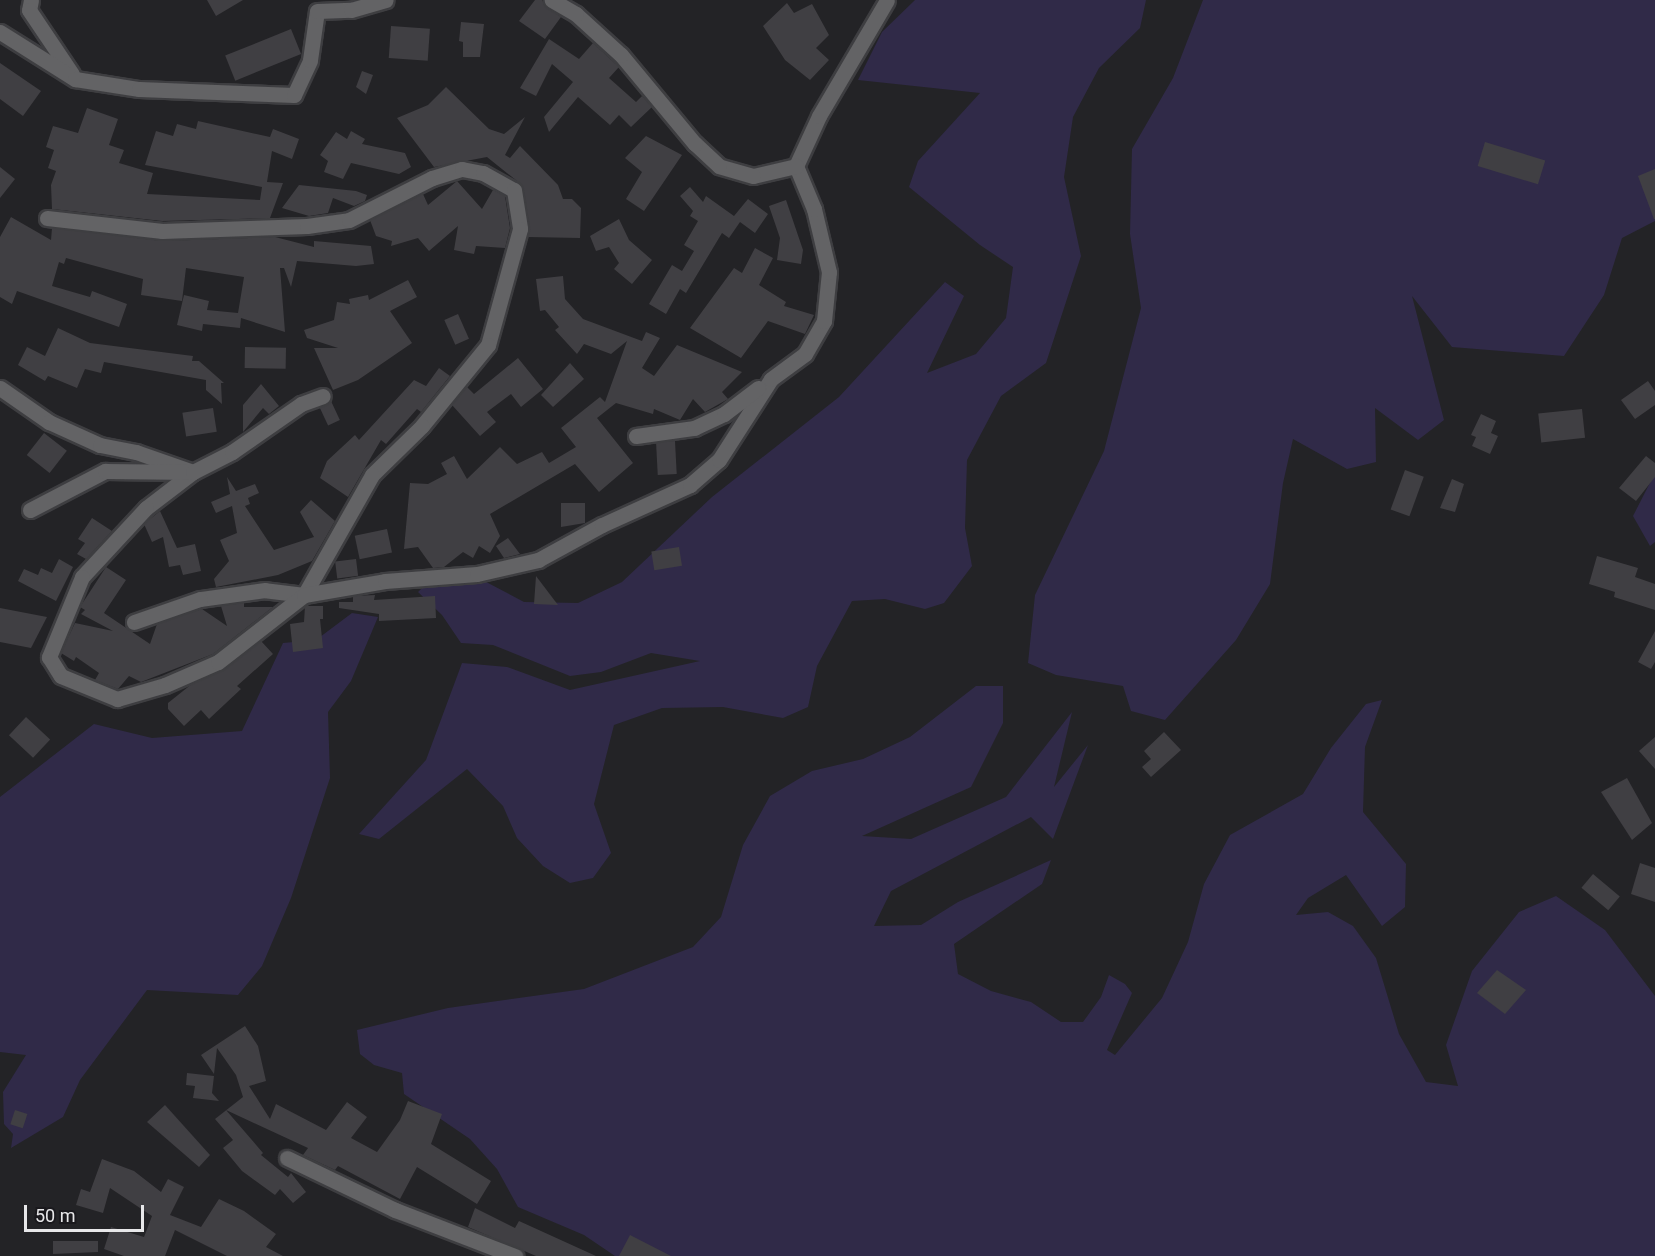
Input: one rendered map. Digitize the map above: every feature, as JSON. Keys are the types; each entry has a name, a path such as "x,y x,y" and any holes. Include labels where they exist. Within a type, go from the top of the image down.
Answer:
{"street":[{"path":"31,0 29,10 75,79"},
{"path":"0,32 75,79 139,89 294,95 310,60 317,11 351,10 386,0"},
{"path":"552,0 576,14 621,55 695,144 719,166 753,176 796,166"},
{"path":"636,436 694,428 724,414 805,354 824,321 829,272 814,209 796,166 830,96 887,0"},
{"path":"47,218 162,231 307,226 349,220 432,178 462,169 483,173 514,190 520,230 488,345 422,426 372,475 304,595 218,662 165,685 117,699 61,676 49,657 82,577 146,508 193,472 232,452 301,404 322,396"},
{"path":"134,622 200,599 265,590 304,595 385,581 477,574 538,560 602,525 690,485 719,460 771,379"},
{"path":"0,388 49,422 99,445 136,452 193,472"},
{"path":"30,510 105,471 193,472"},
{"path":"287,1158 395,1210 515,1256"}],"shaded area":[{"path":"915,0 1146,0 1140,28 1099,68 1073,117 1064,177 1081,256 1046,363 1001,396 967,460 965,528 972,566 944,603 925,609 885,599 852,601 817,666 808,707 783,718 723,707 662,708 614,725 594,804 611,853 593,878 570,883 543,866 517,838 503,806 467,769 379,839 359,834 426,760 462,663 507,667 570,690 700,661 651,653 601,672 570,676 493,645 461,643 442,615 418,592 429,581 469,573 524,602 578,603 622,582 712,497 839,397 945,282 964,296 927,373 976,354 1006,318 1013,267 980,245 909,187 918,161 980,93 858,80 882,32"},
{"path":"1203,0 1655,0 1655,221 1622,238 1604,295 1564,356 1452,347 1412,296 1444,420 1418,440 1375,408 1376,462 1347,469 1293,439 1283,483 1270,584 1236,640 1165,720 1131,711 1123,686 1056,675 1028,663 1035,595 1104,451 1141,308 1130,234 1132,149 1173,78"},
{"path":"1655,473 1655,542 1650,546 1633,516"},
{"path":"352,613 378,617 351,681 328,712 330,778 291,898 262,966 238,995 147,990 80,1080 63,1117 11,1148 13,1134 4,1124 3,1092 26,1055 0,1052 0,797 94,724 152,738 242,731 283,643 316,640"},
{"path":"976,686 1003,686 1003,723 971,787 862,836 911,839 1006,797 1072,712 1054,787 1088,745 1053,839 1031,817 891,891 874,926 921,925 958,902 1051,860 1042,884 954,944 958,974 991,991 1031,1002 1061,1022 1083,1022 1101,997 1109,975 1125,984 1132,993 1107,1050 1115,1055 1162,998 1188,942 1204,884 1230,835 1303,794 1331,748 1366,704 1382,700 1365,747 1363,812 1406,864 1405,907 1382,926 1346,875 1308,898 1296,915 1328,912 1353,926 1376,958 1399,1034 1426,1082 1458,1086 1446,1045 1472,971 1519,912 1556,896 1605,930 1655,996 1655,1256 615,1256 584,1235 518,1207 497,1169 470,1139 404,1094 402,1073 374,1065 360,1054 357,1030 448,1008 584,989 693,947 721,917 743,845 770,796 812,771 863,759 910,737"}],"building":[{"path":"207,0 243,0 216,16"},
{"path":"535,0 542,0 547,8 561,17 545,39 519,21"},
{"path":"787,3 794,13 812,4 829,35 816,48 829,60 810,80 785,60 763,26"},
{"path":"461,22 484,24 480,57 463,57 463,42 459,41"},
{"path":"391,26 430,29 428,61 389,58"},
{"path":"291,29 301,54 235,81 225,56"},
{"path":"549,39 579,59 593,43 619,67 609,78 636,102 642,96 652,107 631,127 619,115 610,125 578,97 549,132 544,117 573,82 552,64 536,96 520,88"},
{"path":"0,63 41,91 23,116 0,99"},
{"path":"362,71 373,75 366,94 356,87"},
{"path":"446,87 489,129 504,134 525,117 505,155 510,158 520,146 558,185 563,199 572,199 581,208 580,238 528,237 522,185 487,157 434,167 397,118 428,105"},
{"path":"87,108 118,119 109,145 124,150 119,163 153,173 147,194 260,200 262,187 145,165 156,131 173,136 177,124 196,129 198,121 270,137 273,129 299,139 292,159 272,151 267,182 283,183 270,218 162,221 52,209 51,185 56,171 48,168 54,150 46,147 53,126 78,133"},
{"path":"351,131 365,139 362,144 405,153 411,167 399,174 351,163 343,179 324,172 328,161 320,155 336,132 347,139"},
{"path":"646,136 682,155 644,211 626,199 642,172 625,158"},
{"path":"1485,142 1545,160 1538,184 1478,166"},
{"path":"0,167 15,179 0,198"},
{"path":"1655,169 1655,219 1654,219 1638,176"},
{"path":"457,181 482,209 493,190 505,196 510,228 505,248 476,246 474,254 454,250 458,226 429,251 418,238 391,246 392,241 376,236 370,220 423,194 428,205"},
{"path":"299,185 356,191 367,195 365,201 354,206 333,198 328,213 309,216 282,208"},
{"path":"690,187 703,202 706,196 734,216 748,199 768,214 755,233 740,222 729,238 722,233 686,293 680,289 666,314 649,304 672,265 682,271 694,251 684,245 698,221 690,216 693,211 680,196"},
{"path":"786,200 803,250 801,264 777,260 780,238 769,206"},
{"path":"11,217 51,240 52,228 162,241 275,237 314,247 314,241 371,246 374,264 356,266 297,261 291,287 284,268 280,268 285,332 241,318 240,328 203,324 202,331 177,325 184,295 209,301 207,310 238,313 244,277 186,268 182,301 141,295 143,279 66,258 64,264 59,262 52,286 90,297 92,291 127,304 119,327 17,291 12,304 0,297 0,237"},
{"path":"619,219 629,240 652,260 632,284 614,269 619,263 609,247 596,251 590,236"},
{"path":"755,248 773,258 759,285 786,302 784,306 814,315 805,334 768,321 741,358 690,328 734,268 742,273"},
{"path":"563,276 565,299 583,319 642,341 646,332 660,338 642,368 654,376 677,345 742,372 722,392 728,399 705,412 693,399 680,420 654,409 653,414 616,403 597,418 633,463 599,492 575,464 490,514 500,536 490,553 479,546 473,558 463,552 444,567 433,568 418,547 404,549 410,483 428,484 447,474 441,463 454,456 467,479 500,447 517,464 542,452 549,463 576,447 561,428 600,397 605,402 627,341 611,354 584,344 577,354 555,330 559,327 545,310 540,311 536,279"},
{"path":"408,280 417,297 390,311 412,343 358,380 333,390 314,348 338,348 307,338 304,330 334,320 337,302 350,304 349,299 368,295 369,300"},
{"path":"458,314 469,339 455,345 444,320"},
{"path":"58,328 90,343 193,356 192,361 199,361 224,383 221,383 222,404 206,390 206,380 104,362 101,373 85,369 77,388 48,376 45,381 18,365 27,347 45,356"},
{"path":"245,347 286,348 286,369 245,368"},
{"path":"518,358 543,389 521,407 511,394 487,412 496,422 480,436 452,405 467,387 474,394"},
{"path":"570,363 584,379 553,407 541,395"},
{"path":"439,368 450,376 421,412 417,409 386,444 381,440 348,497 320,478 327,461 355,435 359,440 414,380 426,386"},
{"path":"1648,381 1655,391 1655,405 1635,419 1621,400"},
{"path":"261,384 279,406 269,414 263,408 243,432 243,405"},
{"path":"331,401 340,420 328,426 319,406"},
{"path":"213,408 217,432 186,437 182,413"},
{"path":"1582,409 1585,438 1541,442 1538,414"},
{"path":"1481,414 1496,421 1491,433 1498,436 1490,454 1472,446 1476,437 1471,435"},
{"path":"44,433 67,451 50,473 27,455"},
{"path":"675,441 677,474 658,475 656,442"},
{"path":"1646,456 1655,463 1655,477 1636,501 1619,488"},
{"path":"1405,470 1424,477 1409,516 1391,509"},
{"path":"227,477 236,491 255,484 259,493 248,498 250,504 245,506 274,550 314,537 300,512 311,500 335,521 312,561 278,575 216,587 214,579 229,561 220,540 237,533 232,506 216,513 211,502 230,494"},
{"path":"1452,479 1464,484 1455,512 1440,508"},
{"path":"561,503 585,503 585,523 561,527"},
{"path":"160,511 177,548 195,544 201,571 183,575 180,565 169,567 163,537 152,542 144,524"},
{"path":"92,518 112,531 86,559 77,554 85,543 78,539"},
{"path":"387,529 392,552 360,559 355,536"},
{"path":"508,538 520,554 504,558 496,546"},
{"path":"679,547 682,566 654,570 651,551"},
{"path":"1597,556 1638,568 1635,577 1655,584 1655,610 1614,597 1615,592 1589,584"},
{"path":"59,559 73,567 56,601 18,581 24,569 38,575 41,568 52,573"},
{"path":"356,559 358,576 337,578 335,562"},
{"path":"106,567 126,580 104,613 150,644 157,624 202,609 227,626 221,606 244,603 244,607 273,607 213,654 141,682 129,676 118,689 95,680 99,673 76,657 74,661 61,653 75,623 113,631 81,614 85,610 80,607"},
{"path":"536,576 558,605 534,604"},
{"path":"375,595 374,600 435,596 436,618 379,621 379,614 339,608 339,602 353,602 353,596"},
{"path":"305,606 323,606 323,619 320,619 323,648 293,652 290,624 304,622"},
{"path":"0,608 47,617 31,648 0,642"},
{"path":"1655,631 1655,662 1651,669 1638,662"},
{"path":"261,641 273,654 237,686 241,689 209,719 201,710 184,726 168,709 168,703 193,683 224,670"},
{"path":"26,717 50,740 33,758 9,735"},
{"path":"1164,732 1181,750 1151,777 1142,767 1151,759 1144,751"},
{"path":"1655,737 1655,769 1639,751"},
{"path":"1627,778 1652,823 1632,840 1601,792"},
{"path":"1640,863 1655,868 1655,902 1631,894"},
{"path":"1593,874 1620,896 1608,910 1581,888"},
{"path":"1497,970 1526,990 1505,1014 1477,993"},
{"path":"245,1026 258,1046 266,1081 249,1086 270,1119 276,1104 326,1130 347,1102 367,1117 351,1138 377,1152 400,1120 408,1101 442,1114 431,1144 491,1181 477,1204 417,1167 400,1199 338,1166 335,1170 303,1155 308,1148 226,1110 243,1097 236,1075 217,1048 214,1074 201,1055"},
{"path":"187,1073 214,1076 212,1093 219,1101 193,1098 195,1086 186,1085"},
{"path":"165,1105 210,1155 199,1167 147,1122"},
{"path":"15,1110 27,1114 23,1128 10,1124"},
{"path":"226,1110 263,1153 261,1155 288,1177 291,1173 306,1192 293,1203 280,1189 275,1195 242,1171 223,1148 233,1140 215,1119"},
{"path":"102,1159 134,1171 161,1192 168,1179 184,1187 170,1215 201,1227 219,1199 244,1211 276,1234 266,1247 283,1256 227,1256 175,1230 165,1256 124,1256 104,1249 111,1227 144,1237 152,1216 110,1188 103,1213 76,1205 81,1189 90,1192"},
{"path":"475,1208 515,1228 519,1221 596,1256 536,1256 468,1227"},
{"path":"630,1235 671,1256 619,1256"},
{"path":"53,1241 98,1241 98,1252 53,1254"}]}
